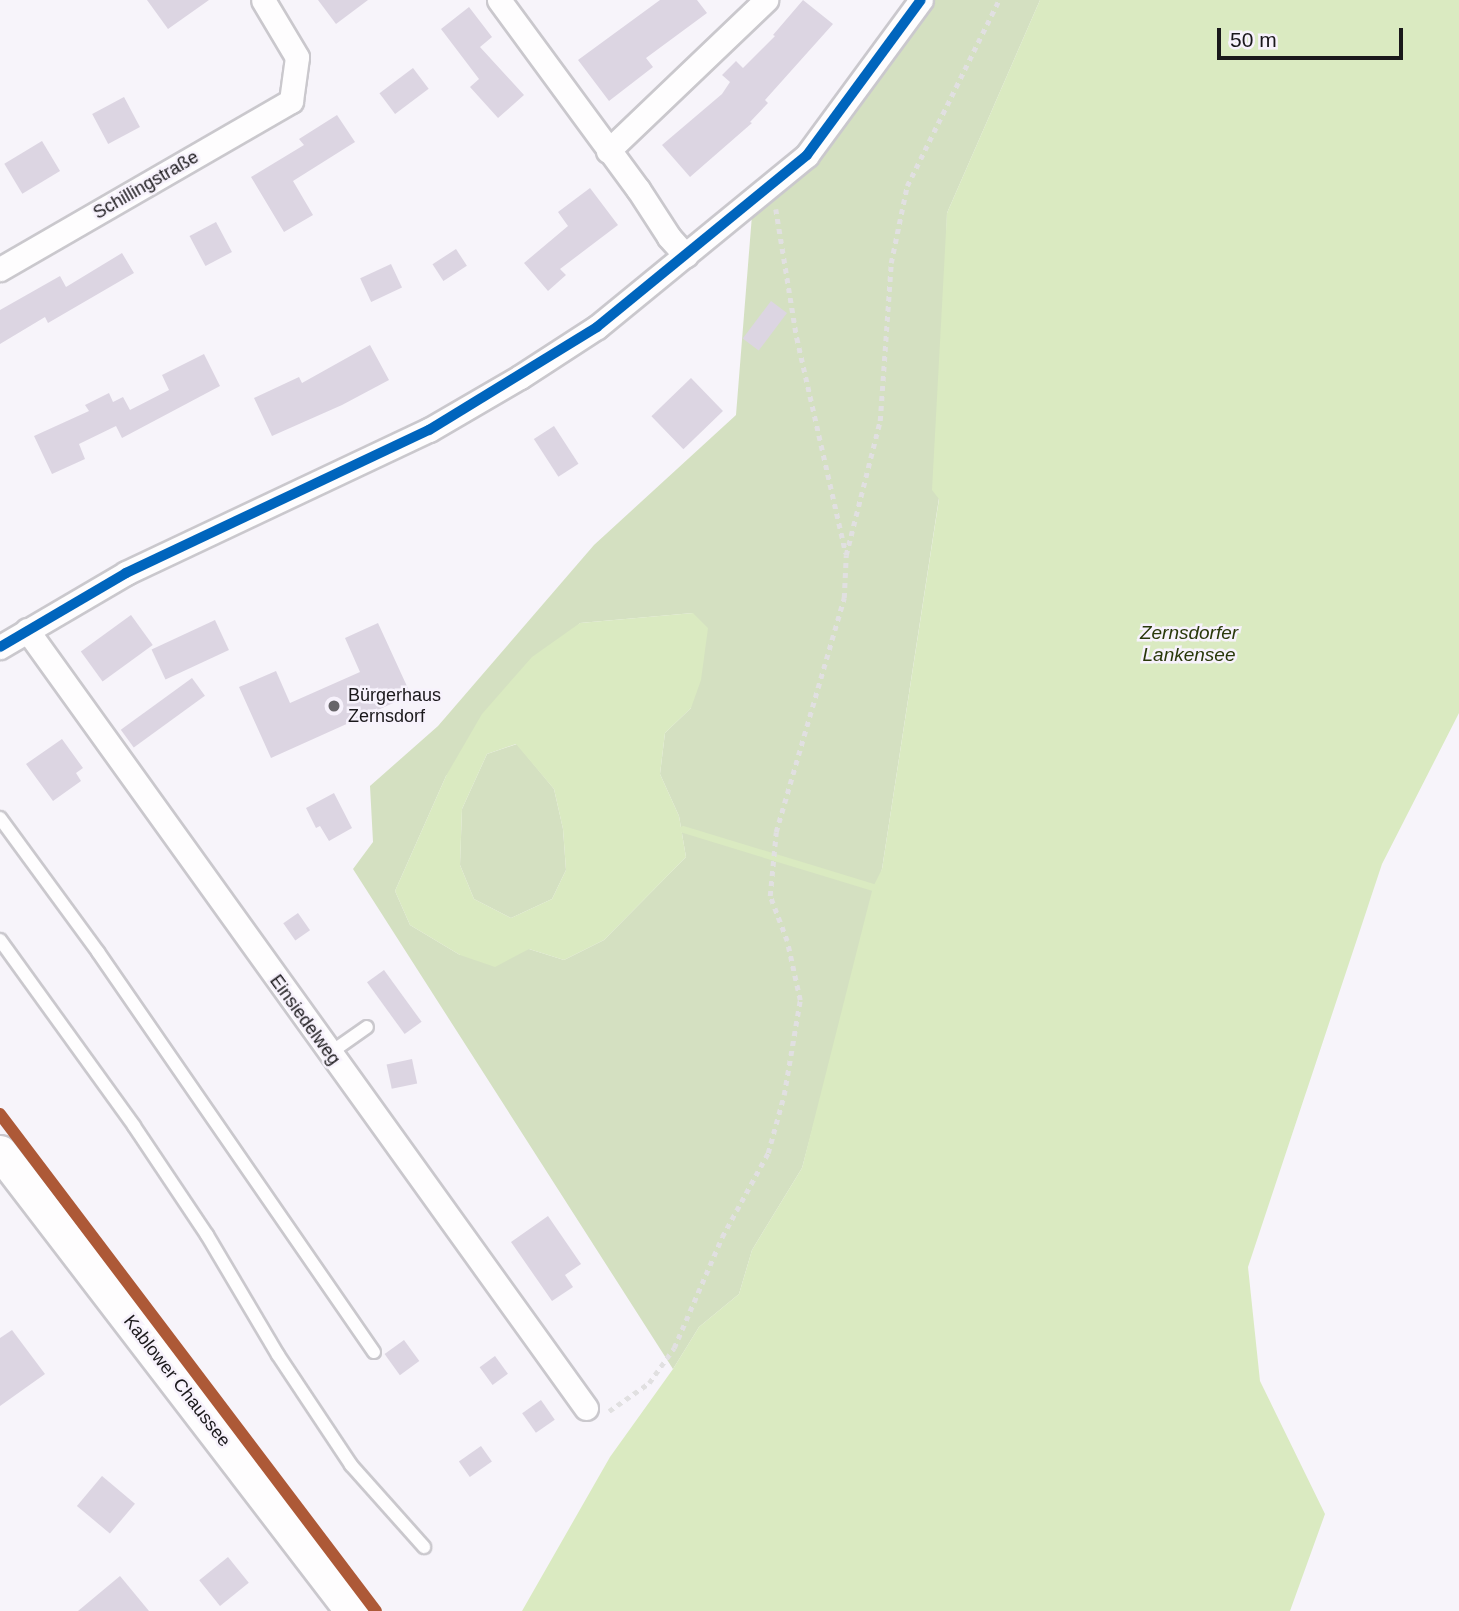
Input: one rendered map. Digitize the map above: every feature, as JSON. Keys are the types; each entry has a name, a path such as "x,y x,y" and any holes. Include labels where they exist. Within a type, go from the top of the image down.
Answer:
{"street":[{"name":"Schillingstraße","path":"0,268 291,101 297,57 262,0"},
{"path":"499,0 669,237 686,256"},
{"path":"608,151 766,0"},
{"path":"0,647 126,573 429,430 520,377 597,327 807,155 921,0"},
{"name":"Einsiedelweg","path":"27,630 586,1408"},
{"name":"Kablower Chaussee","path":"0,1152 352,1611"}],"lane":[{"path":"0,818 98,952 374,1352"},
{"path":"0,940 200,1224 278,1355 344,1454 424,1546"},
{"path":"330,1053 367,1027"}],"path":[{"path":"586,1408 599,1418 649,1383 674,1348 722,1237 768,1153 784,1095 800,1000 787,941 770,895 776,832 844,598 846,555 880,421 891,263 907,186 999,0"},
{"path":"772,185 797,338 846,555"}],"shaded area":[{"path":"934,0 1040,0 947,213 939,498 882,869 802,1168 752,1250 739,1294 699,1327 673,1369 353,869 373,842 370,786 438,726 594,545 736,415 752,215 819,157","holes":["693,613 691,708 665,733 660,774 679,816 686,857 604,940 564,960 529,949 460,955 410,925 395,891 446,776 580,623"]},
{"path":"517,744 554,789 563,829 566,870 552,899 511,918 474,899 460,865 462,809 487,754"}],"water":[{"name":"Zernsdorfer Lankensee","path":"1040,0 1459,0 1459,713 1382,864 1248,1267 1260,1381 1325,1514 1290,1611 522,1611 610,1457 673,1369 699,1327 739,1294 752,1250 802,1168 873,887 882,869 939,499 932,490 947,213"},
{"path":"693,613 708,628 701,680 691,708 665,733 660,774 679,816 686,857 604,940 564,960 529,949 495,967 460,955 410,925 395,891 446,776 482,714 532,657 580,623","holes":["516,744 554,789 563,829 566,870 552,899 511,918 474,899 460,865 462,809 487,754"]}],"building":[{"path":"147,0 209,0 168,29"},
{"path":"318,0 368,0 336,24"},
{"path":"660,0 697,0 707,13 646,58 653,67 609,101 578,60"},
{"path":"803,0 833,24 765,100 768,103 750,122 752,123 690,177 662,145 722,94 730,82 722,75 736,61 743,68 775,36 773,35"},
{"path":"469,7 492,37 480,47 524,95 498,118 470,87 479,79 441,29"},
{"path":"413,68 429,89 395,114 379,93"},
{"path":"124,97 140,127 108,144 92,114"},
{"path":"337,115 355,142 293,181 313,215 284,232 251,177 304,145 299,139"},
{"path":"42,141 60,171 22,194 4,164"},
{"path":"590,188 618,225 560,269 566,275 548,291 524,263 568,226 558,212"},
{"path":"216,222 232,252 205,266 190,236"},
{"path":"456,249 467,266 443,281 433,264"},
{"path":"122,253 134,273 48,323 45,317 0,344 0,310 60,276 66,287"},
{"path":"391,264 402,288 371,302 360,278"},
{"path":"771,301 787,313 759,351 743,339"},
{"path":"370,345 389,380 342,405 272,436 254,398 299,377 302,383"},
{"path":"204,354 220,386 122,438 116,426 79,444 85,459 52,474 34,436 89,411 85,405 109,393 113,402 123,397 130,410 169,390 162,375"},
{"path":"691,378 723,411 683,449 651,416"},
{"path":"554,426 579,464 558,477 534,439"},
{"path":"131,615 153,645 103,681 81,651"},
{"path":"215,620 229,650 166,679 152,650"},
{"path":"378,623 411,695 271,758 239,687 276,671 290,703 360,672 345,638"},
{"path":"192,678 205,696 134,748 121,730"},
{"path":"62,739 83,768 76,773 81,781 53,801 26,764"},
{"path":"334,793 352,828 329,841 320,826 316,828 306,808"},
{"path":"298,913 310,930 295,941 283,923"},
{"path":"384,970 422,1022 405,1034 367,982"},
{"path":"412,1059 417,1083 392,1089 387,1064"},
{"path":"548,1216 581,1264 565,1275 573,1287 552,1301 511,1242"},
{"path":"12,1330 45,1374 0,1406 0,1338"},
{"path":"404,1340 419,1361 400,1375 385,1354"},
{"path":"495,1356 508,1374 493,1385 480,1367"},
{"path":"541,1400 555,1420 536,1433 522,1413"},
{"path":"481,1446 492,1462 470,1477 459,1461"},
{"path":"102,1476 135,1504 110,1534 77,1506"},
{"path":"228,1557 249,1583 220,1606 199,1580"},
{"path":"120,1576 149,1611 78,1611"}],"waterway":[{"path":"683,829 873,887"}],"transit line":[{"path":"0,647 126,573 429,430 597,327 807,155 921,0"},
{"path":"0,1114 376,1611"}],"place":[{"name":"Bürgerhaus Zernsdorf","path":"334,706"}]}
